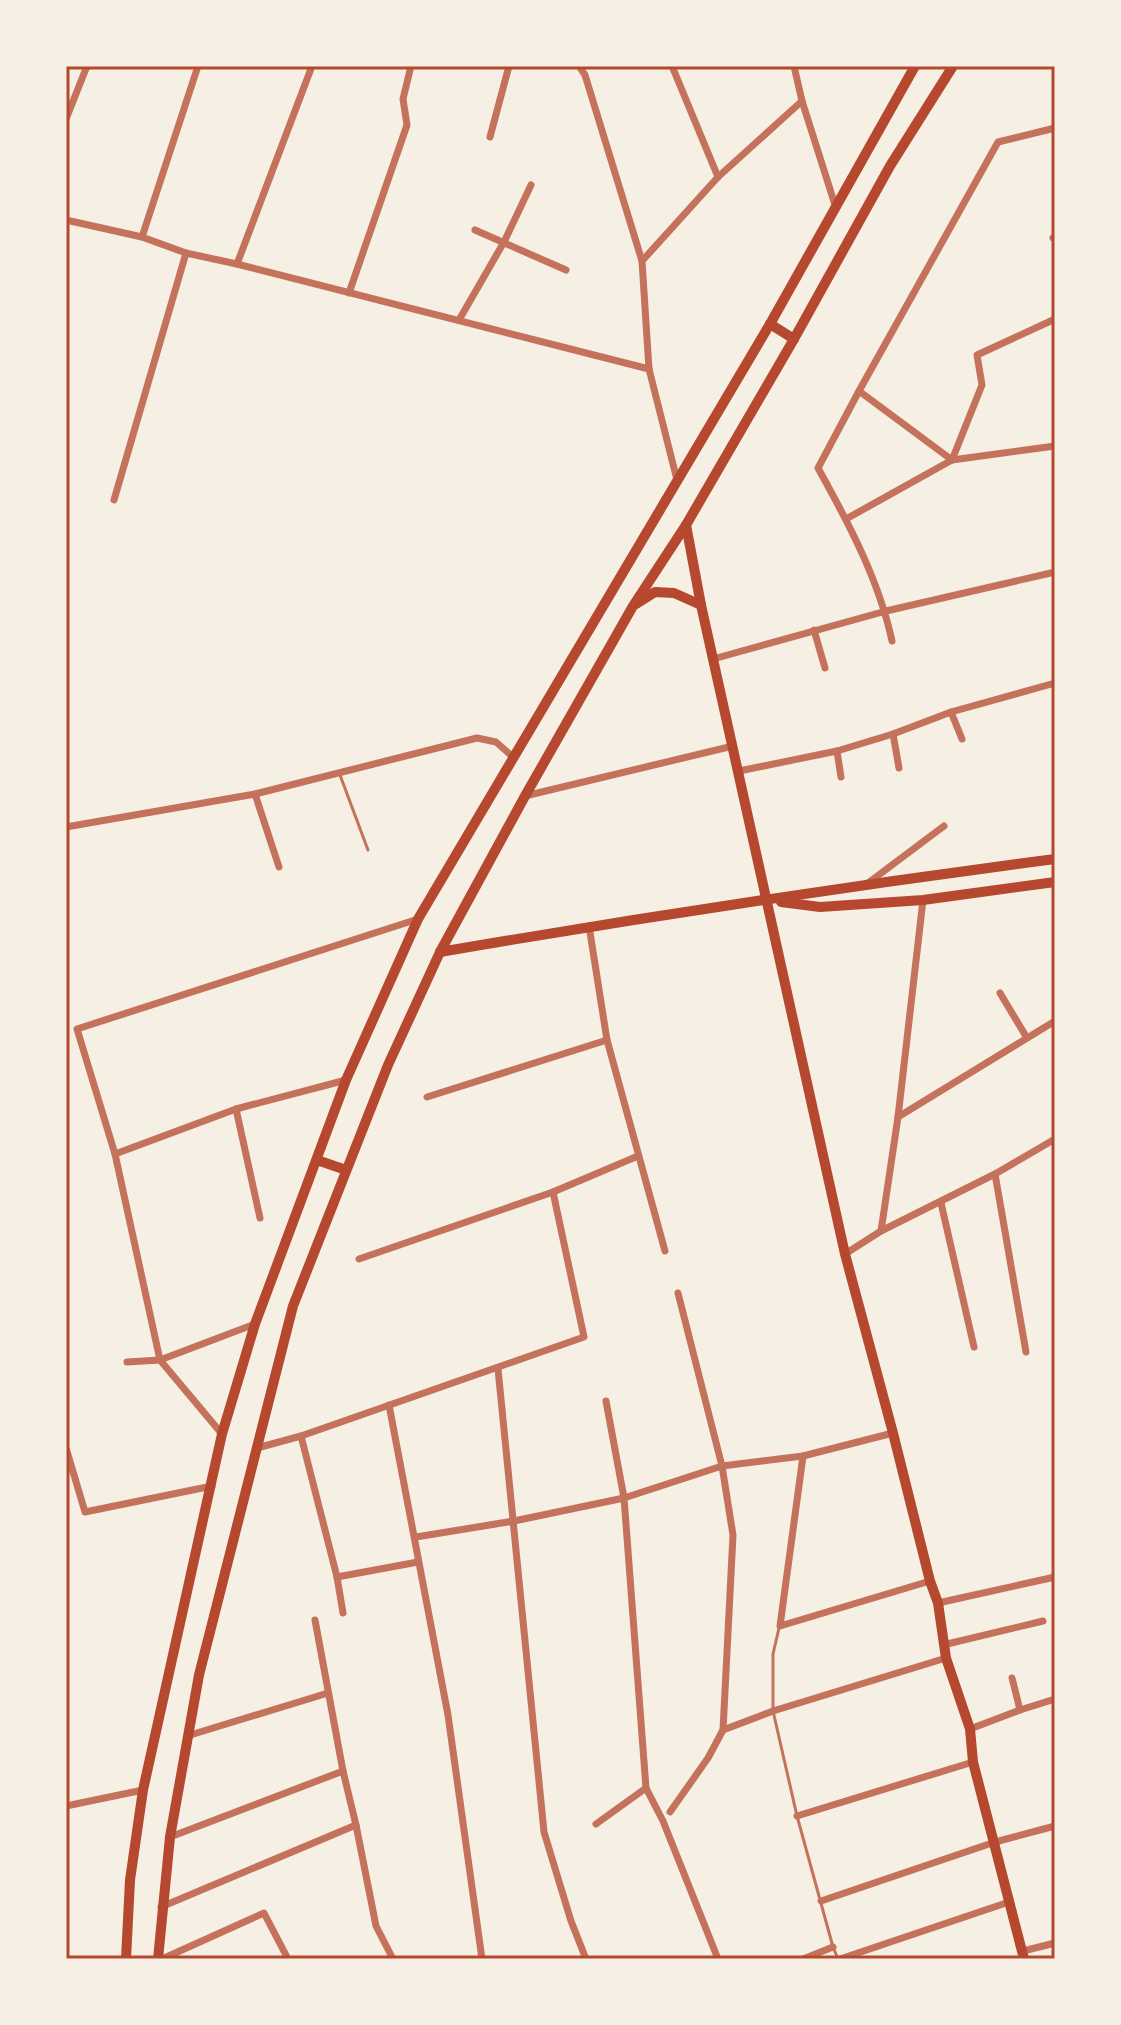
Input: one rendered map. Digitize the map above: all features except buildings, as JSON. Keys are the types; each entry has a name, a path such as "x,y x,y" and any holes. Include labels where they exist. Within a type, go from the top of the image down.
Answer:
{"main road":[{"path":"126,1959 130,1880 143,1790 222,1434 255,1324 346,1080 418,919 770,324 915,66"},
{"path":"160,1959 161,1907 170,1837 199,1675 293,1306 388,1065 440,952 525,796 633,606 686,525 794,339 890,166 953,66"},
{"path":"770,324 794,339"},
{"path":"686,525 845,1254 938,1603 946,1658 970,1729 973,1762 1024,1955"},
{"path":"633,606 655,592 674,593 701,605"},
{"path":"440,952 589,926 866,884 1052,859 1053,882 923,900 820,907 767,900"},
{"path":"317,1160 346,1170"}],"street":[{"path":"66,119 87,66"},
{"path":"142,237 198,66"},
{"path":"237,264 312,66"},
{"path":"349,293 407,125 403,99 411,66"},
{"path":"490,137 509,66"},
{"path":"579,66 585,75 642,261 649,369 677,480"},
{"path":"672,66 718,177"},
{"path":"794,66 836,208"},
{"path":"642,261 718,177 802,101"},
{"path":"892,641 886,611 846,519 818,468 998,142 1055,128"},
{"path":"459,320 504,242 531,185"},
{"path":"67,224 142,237 186,253 649,369"},
{"path":"475,230 566,270"},
{"path":"114,500 186,253"},
{"path":"952,460 982,385 977,355 1055,319"},
{"path":"859,391 952,460"},
{"path":"846,519 952,460 1055,446"},
{"path":"713,659 886,611 1055,572"},
{"path":"814,630 825,668"},
{"path":"739,771 837,751 951,712 1055,683"},
{"path":"951,712 962,739"},
{"path":"893,734 899,768"},
{"path":"66,827 255,794 477,738 496,742 513,757"},
{"path":"525,796 734,746"},
{"path":"837,751 841,777"},
{"path":"255,794 279,867"},
{"path":"866,884 944,826"},
{"path":"881,1231 898,1117 923,900"},
{"path":"222,1434 160,1360 115,1154 77,1029 418,919"},
{"path":"589,926 607,1040 665,1251"},
{"path":"1000,993 1027,1038"},
{"path":"898,1117 1055,1021"},
{"path":"427,1097 607,1040"},
{"path":"115,1154 236,1109 346,1080"},
{"path":"236,1109 260,1218"},
{"path":"845,1254 881,1231 941,1203 1055,1139"},
{"path":"359,1259 553,1192 638,1156"},
{"path":"995,1174 1026,1352"},
{"path":"257,1448 301,1436 584,1337 553,1192"},
{"path":"941,1203 974,1347"},
{"path":"670,1812 708,1758 723,1730 733,1535 722,1466 678,1293"},
{"path":"127,1362 160,1360 255,1324"},
{"path":"498,1369 544,1832 586,1959"},
{"path":"606,1401 624,1498 646,1788 663,1821 718,1959"},
{"path":"389,1405 448,1715 482,1959"},
{"path":"416,1537 624,1498 722,1466 803,1456 893,1433"},
{"path":"301,1436 337,1577 343,1613"},
{"path":"66,1448 85,1512 212,1486"},
{"path":"803,1456 780,1626 930,1581"},
{"path":"337,1577 418,1562"},
{"path":"938,1603 1055,1577"},
{"path":"315,1620 376,1926 393,1959"},
{"path":"943,1645 1043,1621"},
{"path":"723,1730 773,1711 946,1658"},
{"path":"1012,1678 1020,1710"},
{"path":"187,1736 328,1693"},
{"path":"970,1729 1055,1699"},
{"path":"797,1816 973,1762"},
{"path":"170,1837 343,1771"},
{"path":"596,1824 646,1788"},
{"path":"66,1806 143,1790"},
{"path":"161,1907 356,1825"},
{"path":"821,1901 995,1842 1055,1826"},
{"path":"839,1959 1009,1902"},
{"path":"160,1959 264,1913 288,1959"},
{"path":"1024,1955 1055,1943"},
{"path":"803,1959 833,1947"}],"lane":[{"path":"339,773 368,850"},
{"path":"780,1626 773,1654 773,1711 797,1816 839,1959"}]}
